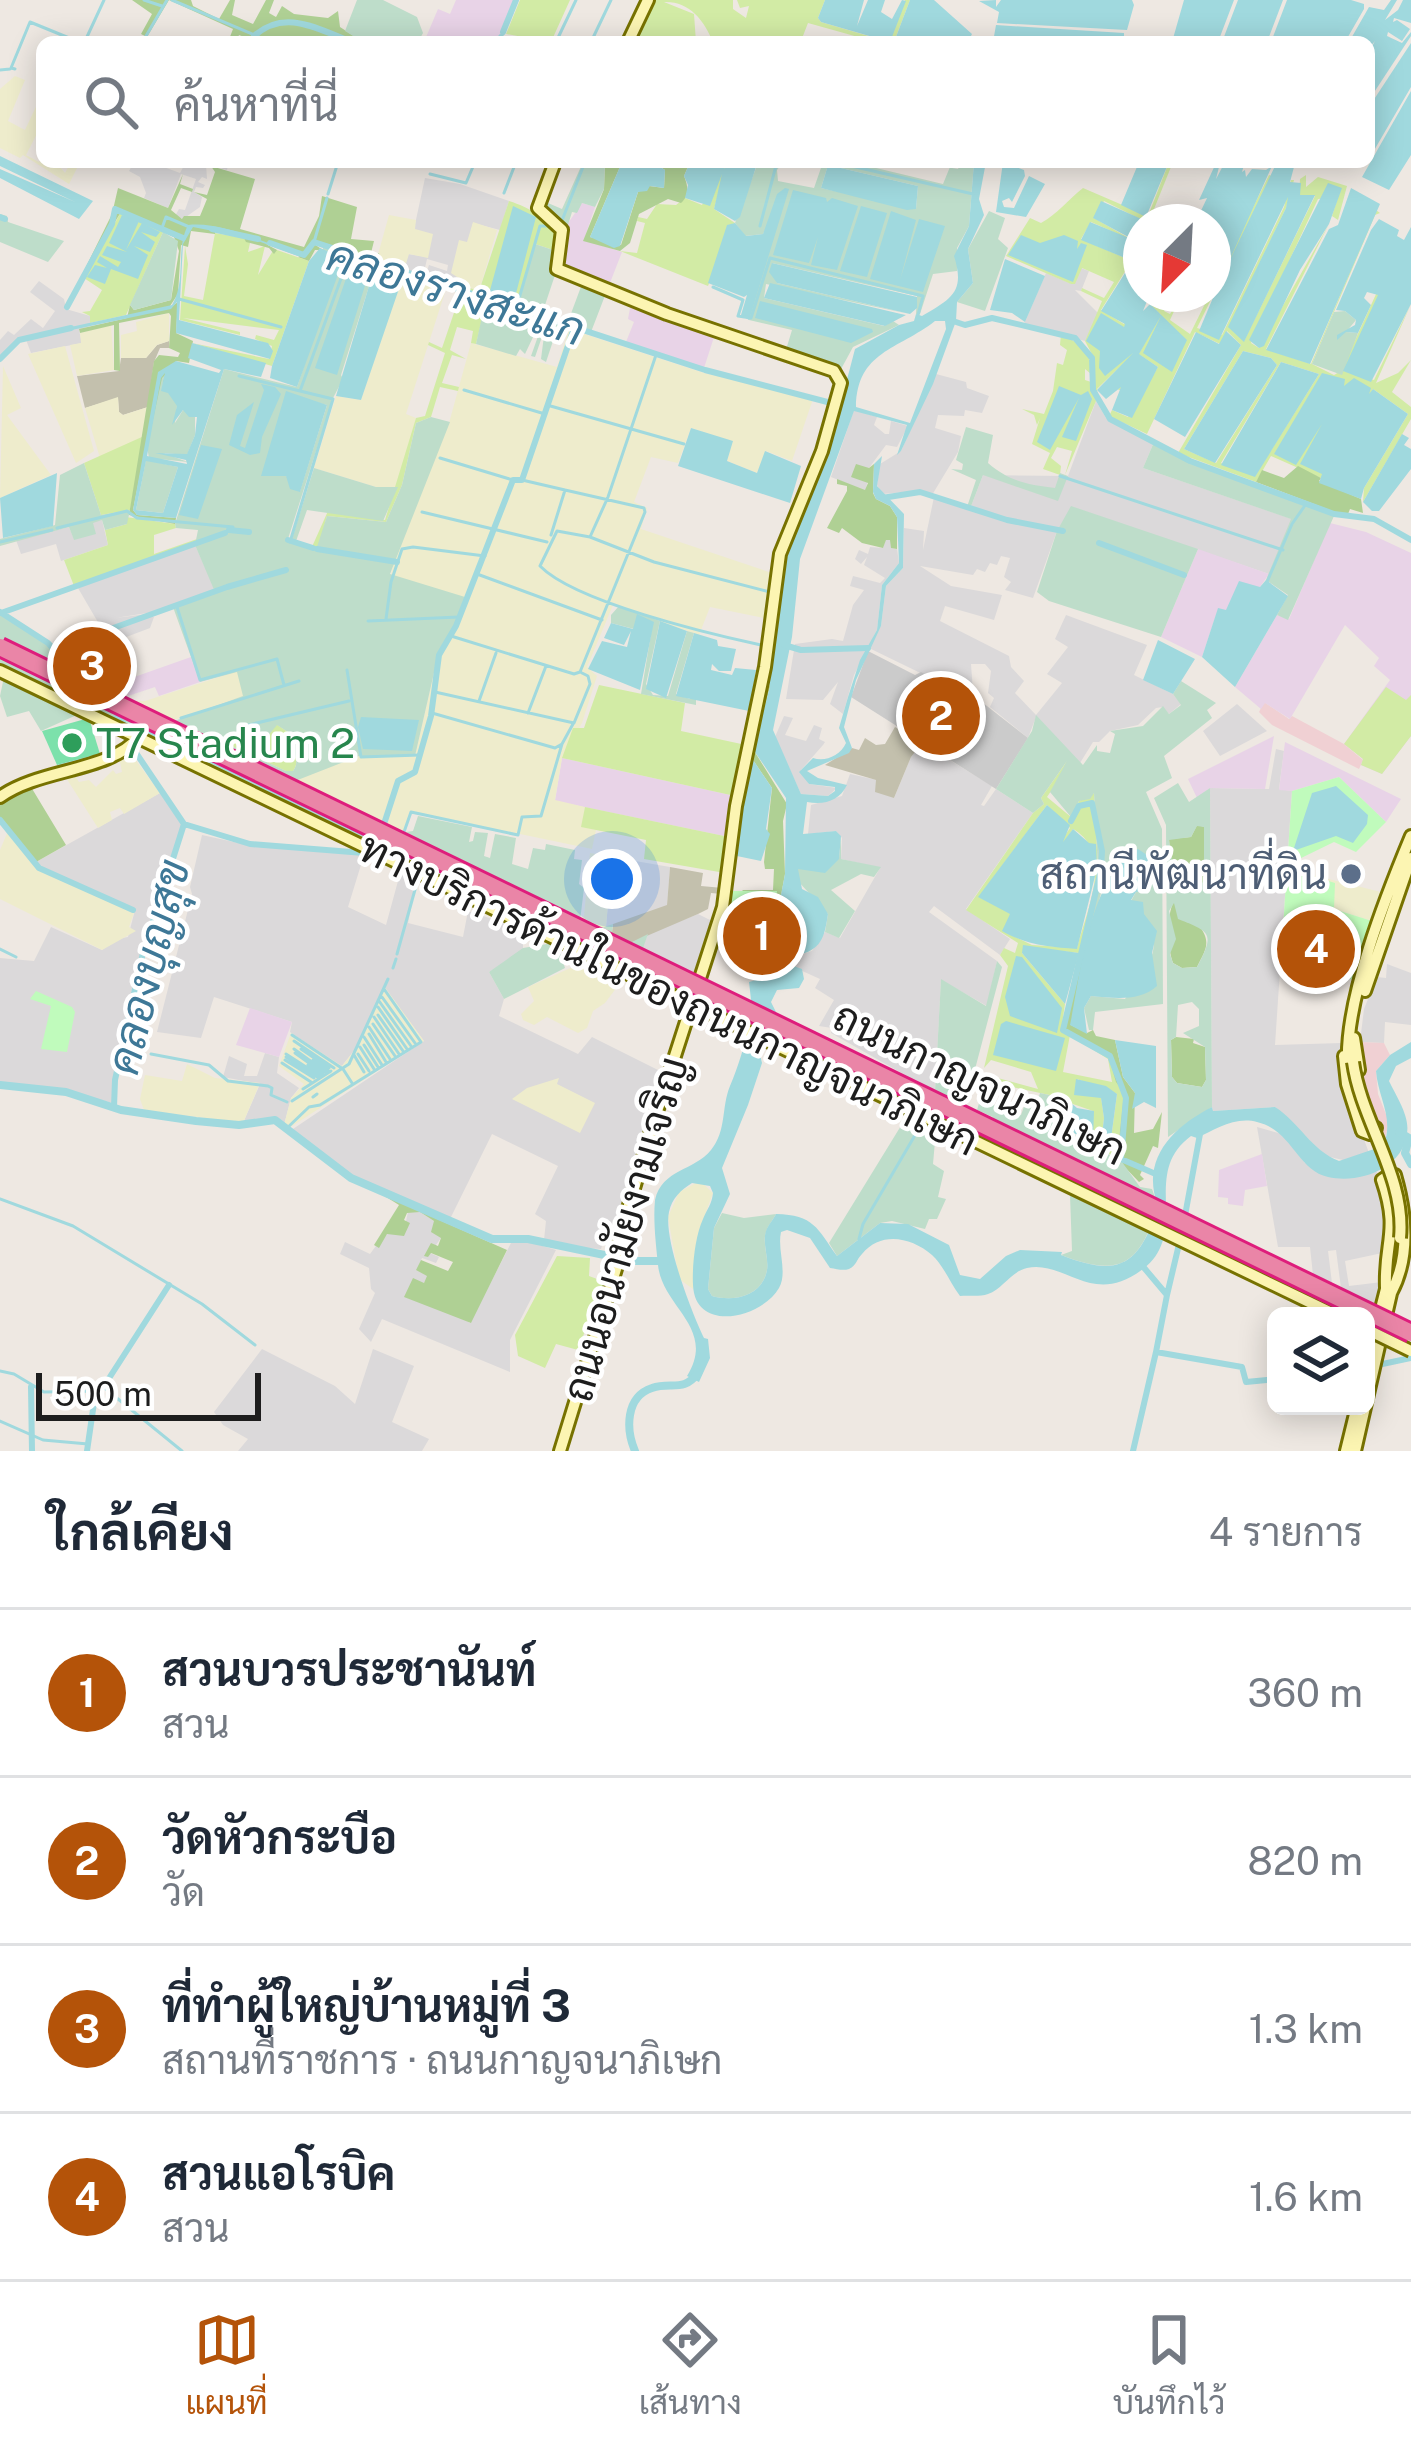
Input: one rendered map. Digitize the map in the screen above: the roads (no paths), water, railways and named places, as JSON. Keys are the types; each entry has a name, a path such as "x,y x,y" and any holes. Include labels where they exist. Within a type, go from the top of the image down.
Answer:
{"highway":[{"name":"ถนนกาญจนาภิเษก","path":"0,651 1230,1253"},
{"name":"ถนนกาญจนาภิเษก","path":"0,651 1411,1342"},
{"path":"1375,1332 1411,1342"}],"main road":[{"path":"631,36 648,0"},
{"name":"ถนนอนามัยงามเจริญ","path":"553,168 538,208 562,230 556,269 667,314 834,371 841,380 780,554 722,913 689,1002 560,1451"},
{"name":"ทางบริการด้านในของถนนกาญจนาภิเษก","path":"0,670 108,723 133,741 360,844 1322,1307"},
{"path":"0,797 30,779 133,741"},
{"path":"1389,1290 1398,1238 1398,1198 1359,1096 1350,1063 1351,1037 1373,943 1411,836"},
{"path":"1351,1037 1375,1124 1370,1135 1362,1131 1343,1059 1411,858"},
{"path":"1375,1324 1389,1290 1406,1228 1395,1174 1382,1180 1394,1227 1389,1290 1388,1313 1375,1328"},
{"path":"1206,1252 1312,1307"},
{"path":"1206,1252 1324,1307"},
{"path":"1388,1313 1411,1342"},
{"path":"1375,1332 1411,1342"},
{"path":"1351,1451 1356,1415"},
{"path":"1351,1451 1360,1415"}],"water":[{"path":"825,0 864,0 857,26 868,0 885,0 881,12 892,19 902,0 906,1 892,36 869,36 818,18"},
{"path":"910,0 934,0 972,34 971,36 896,36"},
{"path":"996,0 996,7 1001,0 1132,0 1134,5 1127,30 997,23 999,12 979,1"},
{"path":"1184,0 1234,0 1220,36 1174,36"},
{"path":"1238,0 1283,0 1269,36 1224,36"},
{"path":"1287,0 1364,4 1348,36 1273,36"},
{"path":"1391,0 1397,0 1385,20 1403,0 1411,0 1411,23 1394,18 1393,22 1410,29 1402,41 1388,32 1387,36 1402,43 1411,32 1411,36 1375,91 1375,36 1352,36 1369,7 1384,10"},
{"path":"996,25 1124,33 1124,36 994,36"},
{"path":"1411,43 1411,87 1375,149 1375,98"},
{"path":"1411,91 1411,155 1389,190 1362,177 1367,168 1375,168 1375,154"},
{"path":"0,156 93,201 79,219 0,178 0,169 75,202 0,166"},
{"path":"619,168 665,170 664,188 650,186 638,192 620,246 614,248 590,237"},
{"path":"687,168 756,168 735,221 714,209 722,174 710,206 685,198"},
{"path":"827,168 841,168 918,186 916,209 907,210 821,188"},
{"path":"974,168 985,168 979,199 984,215 968,249 973,283 957,302 956,321 933,384 901,451 897,455 907,425 854,411 800,559 792,637 773,730 801,794 828,796 835,791 835,787 809,784 799,772 813,758 836,755 846,743 839,728 848,697 860,660 877,630 882,585 899,563 897,517 873,492 874,464 882,456 877,486 904,514 903,568 886,586 881,626 856,680 844,727 852,748 807,771 847,785 831,801 807,802 803,834 836,831 841,836 839,859 825,873 798,869 802,889 818,897 828,914 826,928 808,952 801,954 787,943 782,955 785,963 802,969 804,979 799,988 777,990 771,1002 778,1016 893,1084 885,1092 777,1040 773,1029 722,1168 730,1194 714,1228 708,1289 712,1296 729,1298 759,1286 767,1270 766,1231 776,1214 807,1220 837,1256 880,1223 908,1224 949,1245 960,1275 980,1279 1020,1250 1062,1252 1080,1262 1110,1266 1122,1263 1141,1246 1156,1213 1149,1218 1141,1215 918,1107 901,1098 906,1084 1082,1164 1158,1206 1153,1174 1164,1146 1185,1124 1212,1107 1213,1111 1275,1107 1339,1161 1383,1146 1387,1118 1376,1071 1411,1042 1411,1058 1396,1066 1389,1081 1404,1113 1407,1133 1404,1146 1388,1165 1366,1176 1340,1179 1317,1173 1278,1133 1257,1122 1233,1122 1197,1138 1191,1136 1169,1167 1164,1238 1157,1254 1125,1280 1094,1284 1054,1270 1027,1268 988,1294 960,1296 936,1259 915,1244 896,1239 878,1242 852,1267 840,1270 830,1268 810,1238 787,1230 781,1232 779,1288 759,1307 730,1316 705,1310 697,1300 695,1252 713,1193 710,1186 692,1183 672,1203 668,1224 686,1294 708,1339 710,1358 699,1382 687,1376 695,1359 692,1331 668,1293 658,1265 655,1200 664,1182 704,1157 716,1142 745,1039 748,1024 697,998 698,988 752,1008 749,982 763,978 768,922 777,916 785,874 786,798 753,749 770,687 767,675 782,564 855,349 949,298 958,278 954,256 969,226","holes":["935,321 945,321 910,423 856,407 864,374 882,354"]},
{"path":"1002,168 1019,168 1025,176 1012,202 1009,198 1002,201 1004,207 1014,208 1029,176 1045,184 1026,217 996,212"},
{"path":"1136,168 1166,168 1151,204 1123,206"},
{"path":"1214,168 1219,168 1216,179 1222,168 1243,168 1246,177 1252,169 1271,168 1231,257 1231,204 1199,200"},
{"path":"1274,168 1294,168 1290,182 1301,183 1300,195 1315,195 1244,342 1228,327 1288,197 1219,340 1199,331 1207,312 1231,312 1231,258"},
{"path":"1328,183 1342,188 1329,224 1259,348 1249,340"},
{"path":"1351,188 1380,204 1310,364 1266,350 1329,229 1338,225"},
{"path":"789,189 749,320 741,315 747,295 708,283 727,225 735,223 746,236 763,234 777,194"},
{"path":"793,190 858,206 837,270 811,265 818,237 809,263 773,255"},
{"path":"1101,201 1123,211 1123,234 1093,218"},
{"path":"513,206 536,217 514,301 489,294"},
{"path":"861,206 887,213 867,277 840,271"},
{"path":"891,211 916,220 900,280 919,219 945,226 923,292 870,279"},
{"path":"122,215 139,221 126,250 142,223 160,232 156,237 141,232 155,242 150,252 134,246 148,255 138,279 111,269 105,284 87,277 95,265 107,268 97,262 100,256 118,267 121,262 102,255 107,246 127,252 109,243"},
{"path":"1379,219 1399,230 1397,236 1404,240 1411,227 1411,304 1371,382 1343,371 1378,295 1367,292 1364,298 1371,305 1358,333 1346,332 1337,340 1356,320 1336,310"},
{"path":"1090,222 1123,236 1123,257 1081,240"},
{"path":"188,225 233,231 307,255 193,227 183,244 179,320 268,343 273,351 270,359 176,333 177,302 171,309 67,331 172,305 179,285 182,245"},
{"path":"1021,235 1040,243 1064,235 1078,241 1077,249 1081,243 1087,245 1073,282 1008,255"},
{"path":"320,248 344,258 297,387 270,378 309,261"},
{"path":"1005,259 1045,276 1025,322 1012,313 990,310"},
{"path":"772,263 917,297 917,308 910,314 777,283 769,272"},
{"path":"350,267 368,276 337,375 315,368"},
{"path":"381,271 403,277 361,400 336,396 372,276"},
{"path":"1123,276 1123,312 1158,312 1187,340 1172,372 1143,353 1161,316 1139,354 1158,367 1132,418 1112,410 1121,387 1106,399 1097,390 1133,353 1105,376 1099,368 1100,351 1086,341 1101,313 1125,324 1101,311"},
{"path":"770,283 906,315 885,326 764,298"},
{"path":"760,301 873,332 851,343 755,318"},
{"path":"1226,331 1241,345 1185,437 1154,419 1196,332 1219,344"},
{"path":"192,343 266,363 261,377 224,369 176,518 137,515 133,510 158,372 176,361 221,370 188,358","holes":["165,373 161,391 177,406 172,425 183,410 197,417 195,435 187,454 155,453 187,464 147,456 161,378","146,461 178,467 163,513 136,510"]},
{"path":"1243,351 1271,358 1277,365 1215,463 1184,449"},
{"path":"1281,362 1319,374 1255,477 1221,465"},
{"path":"1322,373 1345,379 1344,386 1354,378 1371,388 1369,394 1373,389 1408,414 1361,499 1319,483 1322,474 1300,464 1322,424 1296,465 1274,454"},
{"path":"261,384 281,394 260,453 250,455 229,445 237,415 254,402 240,446 245,448 264,390"},
{"path":"1059,386 1081,395 1088,391 1092,399 1076,441 1062,437 1079,398 1050,450 1037,442"},
{"path":"286,391 327,405 300,492 290,489 286,476 261,476"},
{"path":"691,428 733,441 727,461 757,473 765,451 801,466 790,503 678,466"},
{"path":"1402,434 1409,438 1404,445 1411,449 1411,469 1379,511 1372,511 1363,502"},
{"path":"201,445 222,449 198,519 179,515"},
{"path":"57,473 53,526 3,538 0,498"},
{"path":"1266,580 1288,596 1235,687 1202,657 1218,608 1226,610 1239,581 1260,587"},
{"path":"637,614 654,622 640,690 588,669 602,641 627,647 631,631 624,645 604,638 611,623 633,629"},
{"path":"660,621 687,631 666,698 646,689"},
{"path":"694,633 717,640 718,646 736,649 731,671 719,671 712,664 711,670 732,675 735,668 756,670 749,711 676,696"},
{"path":"1158,640 1195,659 1173,694 1143,680"},
{"path":"361,717 419,720 412,751 363,749 358,727"},
{"path":"148,718 693,982 689,993 146,732"},
{"path":"749,754 772,788 766,829 770,834 761,861 732,855"},
{"path":"1336,786 1368,815 1367,824 1353,843 1336,836 1293,851 1312,793"},
{"path":"1047,805 1070,825 1063,842 1073,829 1096,844 1097,868 1077,949 1038,944 1002,931 1010,914 978,897"},
{"path":"1138,849 1156,861 1144,891 1136,892 1131,900 1143,902 1144,914 1157,931 1152,953 1157,986 1134,997 1091,996 1084,1008 1087,1034 1070,1025 1090,928 1108,882"},
{"path":"1023,945 1079,953 1065,1004 1022,953"},
{"path":"1016,956 1022,957 1062,1008 1057,1033 1010,1016 1005,997"},
{"path":"1006,1021 1065,1038 1056,1071 993,1055"},
{"path":"1115,1040 1156,1046 1156,1108 1144,1102 1132,1109 1135,1093 1123,1077"},
{"path":"1076,1079 1106,1086 1117,1094 1109,1154 1062,1126 1070,1102 1094,1111 1093,1141 1101,1145 1101,1098 1074,1095"}],"waterway":[{"path":"87,36 104,0"},
{"path":"144,0 162,6"},
{"path":"146,36 167,0"},
{"path":"172,0 257,36"},
{"path":"503,32 516,0"},
{"path":"559,36 576,0"},
{"path":"594,36 611,0"},
{"path":"15,69 11,68 30,22 64,36"},
{"path":"254,36 289,22 337,36"},
{"path":"0,70 10,69"},
{"path":"328,194 336,168"},
{"path":"430,174 466,183 472,168"},
{"path":"504,193 514,168"},
{"path":"561,223 583,168"},
{"path":"760,226 775,168"},
{"path":"860,168 973,194"},
{"path":"314,242 327,198"},
{"path":"67,307 112,224 115,209 183,238"},
{"path":"0,217 5,219"},
{"path":"162,228 166,217 187,226"},
{"path":"516,309 540,226 552,226"},
{"name":"คลองรางสะแก","path":"212,229 258,239"},
{"name":"คลองรางสะแก","path":"270,243 304,255 314,242 705,370 835,404"},
{"path":"239,376 300,391 350,254"},
{"path":"713,287 743,300 738,316 751,318 770,258 923,296 918,315"},
{"path":"179,299 281,327"},
{"path":"950,320 965,325 992,318 1075,338 1092,358 1093,390 1110,419 1190,461 1334,514 1374,519 1411,540"},
{"name":"คลองรางสะแก","path":"0,359 19,340 71,328"},
{"path":"184,824 250,844 364,853 384,824 398,781 415,772 431,716 439,655 456,626 513,480 522,480 574,328"},
{"path":"656,355 590,537 557,531 540,566 612,604 761,645"},
{"path":"464,390 545,414"},
{"path":"290,542 333,399 300,391"},
{"path":"547,405 684,444"},
{"path":"440,458 513,480"},
{"path":"1060,476 1283,550"},
{"path":"522,480 565,490 551,535"},
{"path":"451,636 580,672 645,512 565,490"},
{"path":"882,498 920,492 1007,520 1063,531"},
{"path":"1267,582 1306,504"},
{"path":"57,528 127,511 137,518 233,527"},
{"path":"422,512 547,542"},
{"path":"0,542 52,530"},
{"path":"229,530 249,532"},
{"path":"1,613 225,533"},
{"path":"590,537 654,562 770,592"},
{"path":"288,540 313,548"},
{"path":"1099,543 1184,575"},
{"path":"317,549 397,562"},
{"path":"386,619 402,549 485,556"},
{"path":"55,649 286,570"},
{"path":"477,574 602,620"},
{"path":"177,607 200,680 277,659 284,685"},
{"name":"คลองบุญสุข","path":"0,612 48,643 84,682"},
{"path":"368,621 459,617"},
{"path":"784,645 801,650 868,648"},
{"path":"479,701 496,653"},
{"path":"528,713 546,666"},
{"path":"347,670 361,757 420,755"},
{"path":"435,692 574,723 590,684 582,673"},
{"path":"181,718 299,681"},
{"path":"240,727 349,701"},
{"path":"432,713 555,748 573,724"},
{"name":"คลองบุญสุข","path":"114,1107 115,1080 143,953 184,824 116,718"},
{"path":"404,832 411,812 518,835 522,817 541,816 562,744"},
{"path":"59,766 100,755"},
{"path":"1071,821 1079,806 1092,803 1102,851 1063,1030 1110,1056 1126,1098 1121,1159 1158,1175"},
{"path":"362,814 402,833"},
{"path":"0,820 39,868 133,910"},
{"path":"397,954 418,879"},
{"path":"0,949 16,957"},
{"path":"393,968 396,959"},
{"path":"292,1101 349,1064 388,979"},
{"path":"286,1129 309,1107 320,1105 421,1042 384,989"},
{"path":"382,997 415,1043"},
{"path":"379,1001 411,1046"},
{"path":"378,1007 407,1049"},
{"path":"378,1015 403,1051"},
{"path":"374,1017 399,1054"},
{"path":"373,1024 395,1056"},
{"path":"369,1027 390,1059"},
{"path":"369,1034 386,1062"},
{"path":"292,1035 343,1069 352,1083"},
{"path":"364,1037 382,1065"},
{"path":"294,1041 334,1068"},
{"path":"364,1045 378,1067"},
{"path":"360,1047 374,1069"},
{"path":"294,1049 327,1073"},
{"path":"301,1049 329,1068"},
{"path":"121,1051 142,1053"},
{"path":"295,1053 323,1073"},
{"path":"151,1054 209,1065 228,1081 268,1086 271,1095 287,1102"},
{"path":"286,1054 320,1076"},
{"path":"358,1054 369,1071"},
{"path":"354,1055 364,1072"},
{"path":"286,1057 319,1078"},
{"path":"285,1060 314,1078"},
{"path":"313,1060 330,1072"},
{"path":"282,1063 311,1082"},
{"path":"308,1065 323,1076"},
{"path":"303,1089 331,1071"},
{"path":"0,1085 66,1092 121,1110 196,1121 239,1125 275,1120 351,1178 492,1239 528,1239 633,1261 666,1261"},
{"path":"313,1097 317,1094"},
{"path":"859,1239 863,1224 921,1125"},
{"path":"1399,1132 1409,1138 1405,1153 1411,1164"},
{"path":"1184,1221 1200,1134"},
{"path":"0,1199 73,1226 202,1304 255,1345"},
{"path":"1167,1295 1180,1240"},
{"path":"1140,1263 1167,1295 1156,1352 1242,1367 1246,1382 1267,1380"},
{"path":"87,1451 96,1389 106,1383 169,1285"},
{"path":"1133,1451 1156,1352"},
{"path":"1375,1366 1411,1358"},
{"path":"0,1371 44,1392 95,1391"},
{"path":"635,1451 629,1424 637,1399 652,1388 687,1383 698,1373"},
{"path":"102,1386 182,1451"},
{"path":"31,1387 32,1451"},
{"path":"0,1421 43,1440 88,1444"}],"place":[{"name":"ที่ทำผู้ใหญ่บ้านหมู่ที่ 3","path":"92,666"},
{"name":"วัดหัวกระบือ","path":"941,716"},
{"name":"T7 Stadium 2","path":"72,743"},
{"name":"สถานีพัฒนาที่ดิน","path":"1351,874"},
{"name":"สวนบวรประชานันท์","path":"762,936"},
{"name":"สวนแอโรบิค","path":"1316,949"}]}
